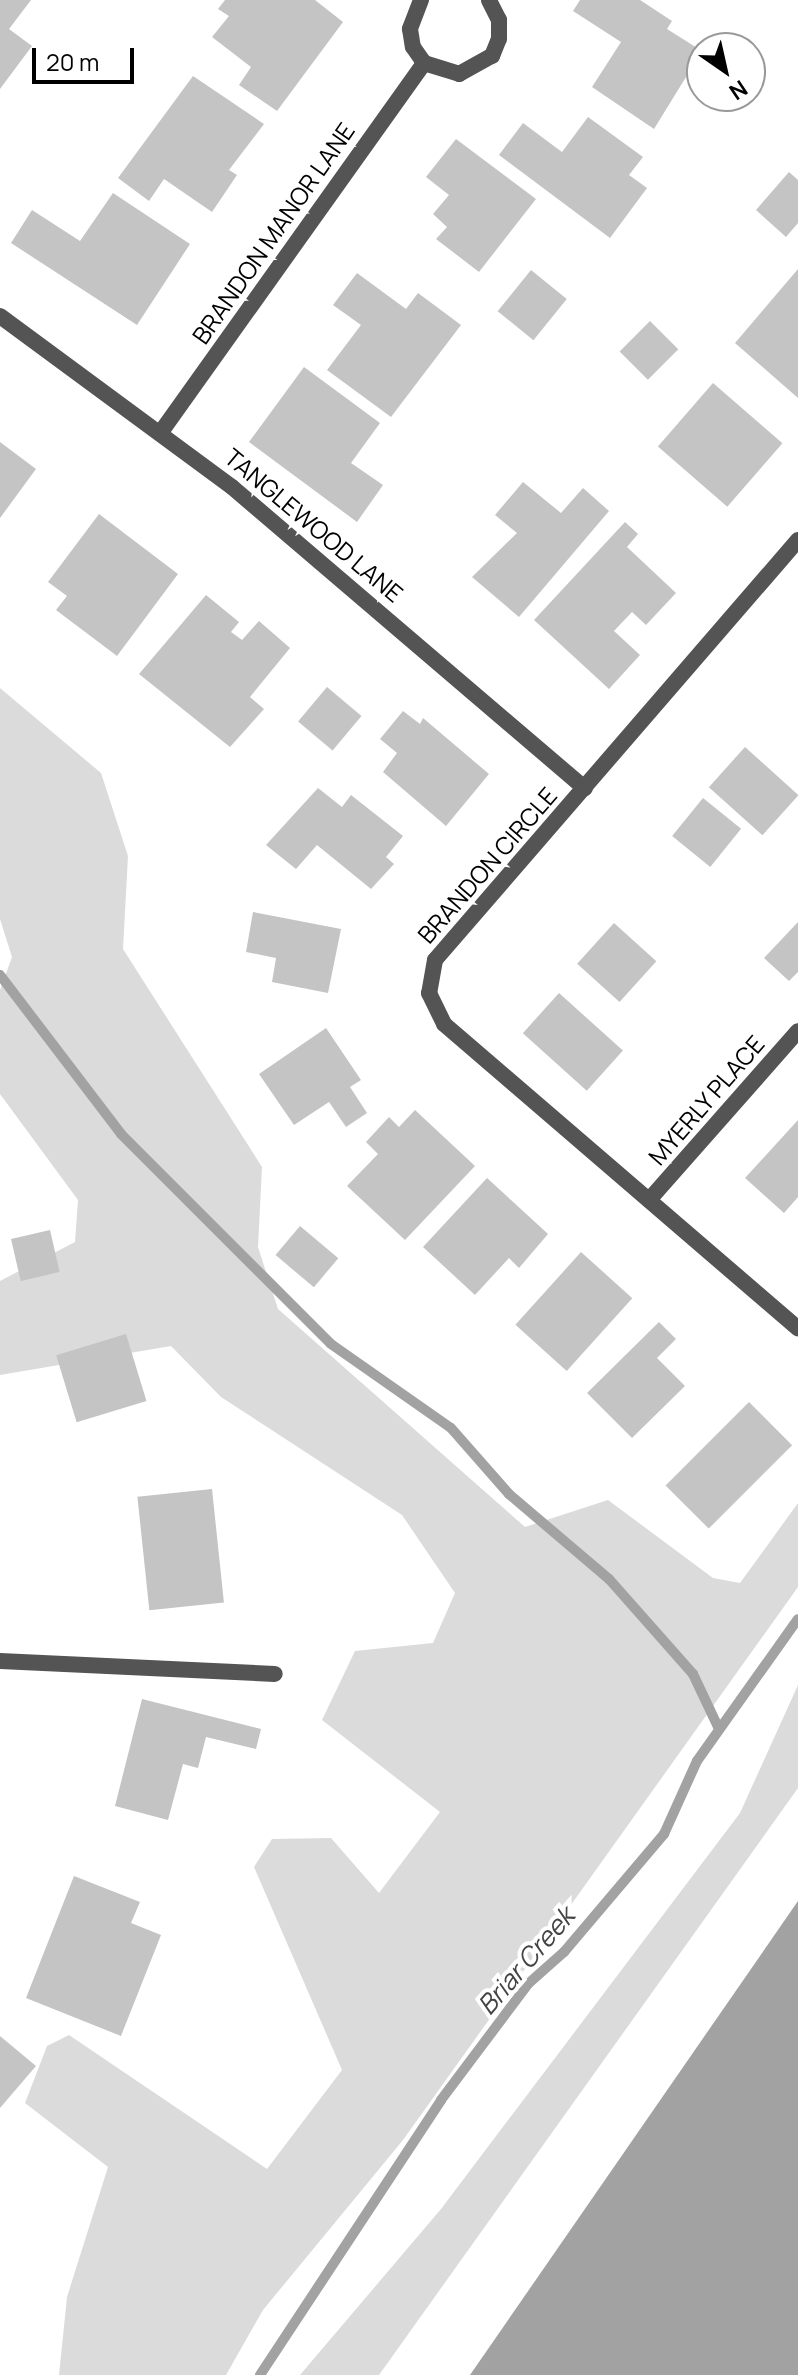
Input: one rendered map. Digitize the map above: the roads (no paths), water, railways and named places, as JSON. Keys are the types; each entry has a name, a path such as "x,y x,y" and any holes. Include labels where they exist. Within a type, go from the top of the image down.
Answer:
{"street":[{"path":"421,0 410,29 424,63 459,74 492,56 499,39 499,20 489,0"},
{"name":"BRANDON MANOR LANE","path":"161,432 424,63"},
{"name":"TANGLEWOOD LANE","path":"0,316 161,432 359,591 585,788"},
{"name":"BRANDON CIRCLE","path":"798,540 435,960 429,993 444,1024 798,1328"},
{"name":"MYERLY PLACE","path":"649,1200 798,1031"},
{"path":"0,1661 275,1674"}],"waterway":[{"path":"0,975 121,1134 331,1344 451,1428 509,1494 609,1579 693,1674 719,1729"},
{"name":"Briar Creek","path":"260,2375 441,2100 529,1983 564,1952 664,1834 697,1761 798,1619"}]}
